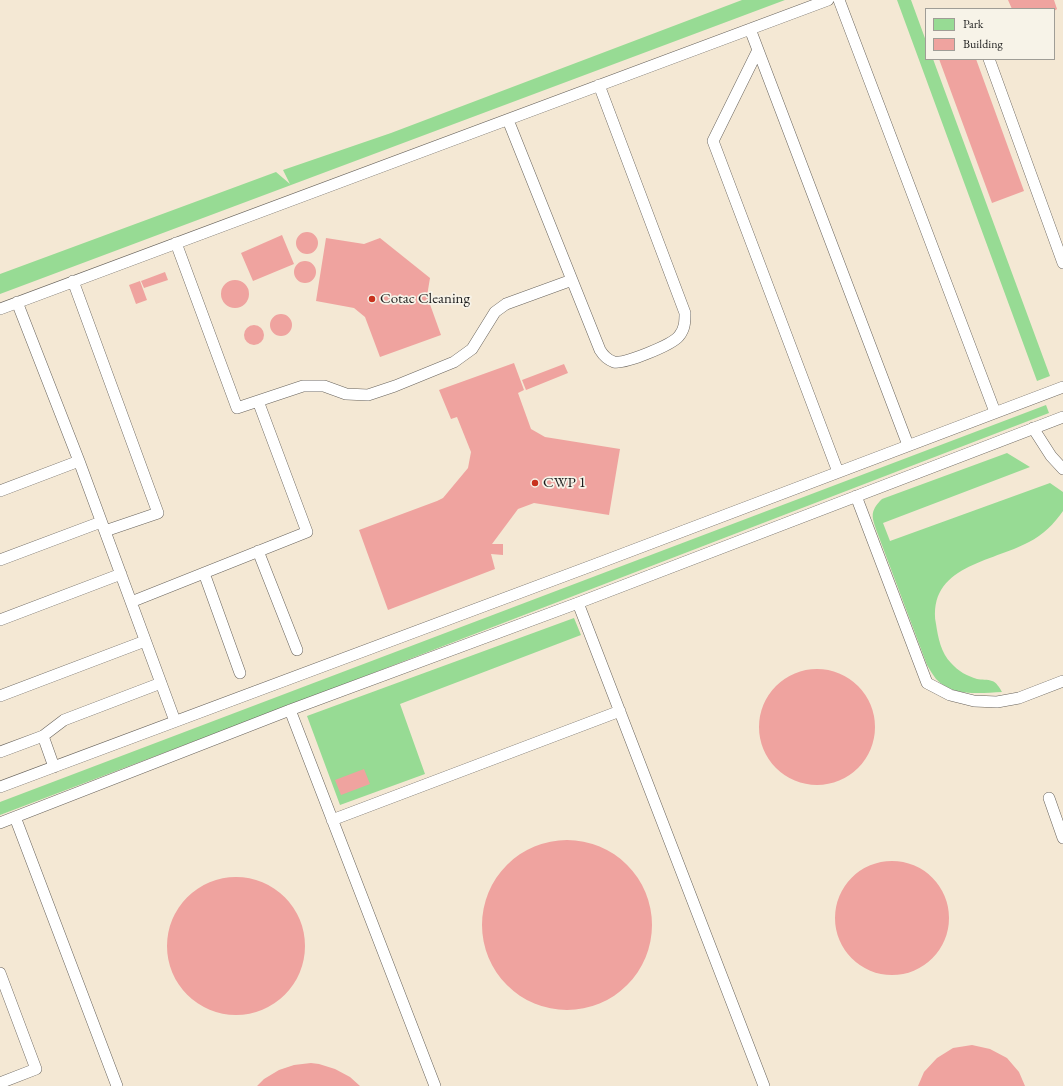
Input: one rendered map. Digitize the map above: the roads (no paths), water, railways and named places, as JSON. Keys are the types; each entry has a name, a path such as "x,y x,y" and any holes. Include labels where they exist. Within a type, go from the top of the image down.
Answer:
{"lane":[{"path":"0,309 828,0"},
{"path":"839,0 995,412"},
{"path":"750,30 908,445"},
{"path":"758,50 713,141 838,472"},
{"path":"989,60 1063,262"},
{"path":"508,120 600,350 605,357 613,362 624,362 672,343 680,336 685,325 685,313 599,85"},
{"path":"176,243 237,408 303,386 324,386 346,394 368,395 395,386 454,362 472,349 495,312 506,304 572,280"},
{"path":"0,560 103,526 158,513 73,281"},
{"path":"17,302 79,461 175,721"},
{"path":"0,787 1063,387"},
{"path":"131,602 307,532 258,401"},
{"path":"0,823 290,710 578,603 1063,416"},
{"path":"1033,428 1051,456 1063,469"},
{"path":"0,491 79,461"},
{"path":"856,496 927,683 950,696 974,701 997,702 1019,698 1063,681"},
{"path":"258,551 297,650"},
{"path":"204,573 240,673"},
{"path":"0,620 121,574"},
{"path":"578,603 764,1086"},
{"path":"0,696 145,641"},
{"path":"0,752 43,736 64,720 161,684"},
{"path":"290,710 434,1086"},
{"path":"332,820 620,711"},
{"path":"43,736 54,767"},
{"path":"1049,798 1063,838"},
{"path":"15,817 117,1086"},
{"path":"0,973 36,1069 0,1083"}],"place":[{"name":"Cotac Cleaning","path":"372,299"},
{"name":"CWP 1","path":"535,483"}]}
